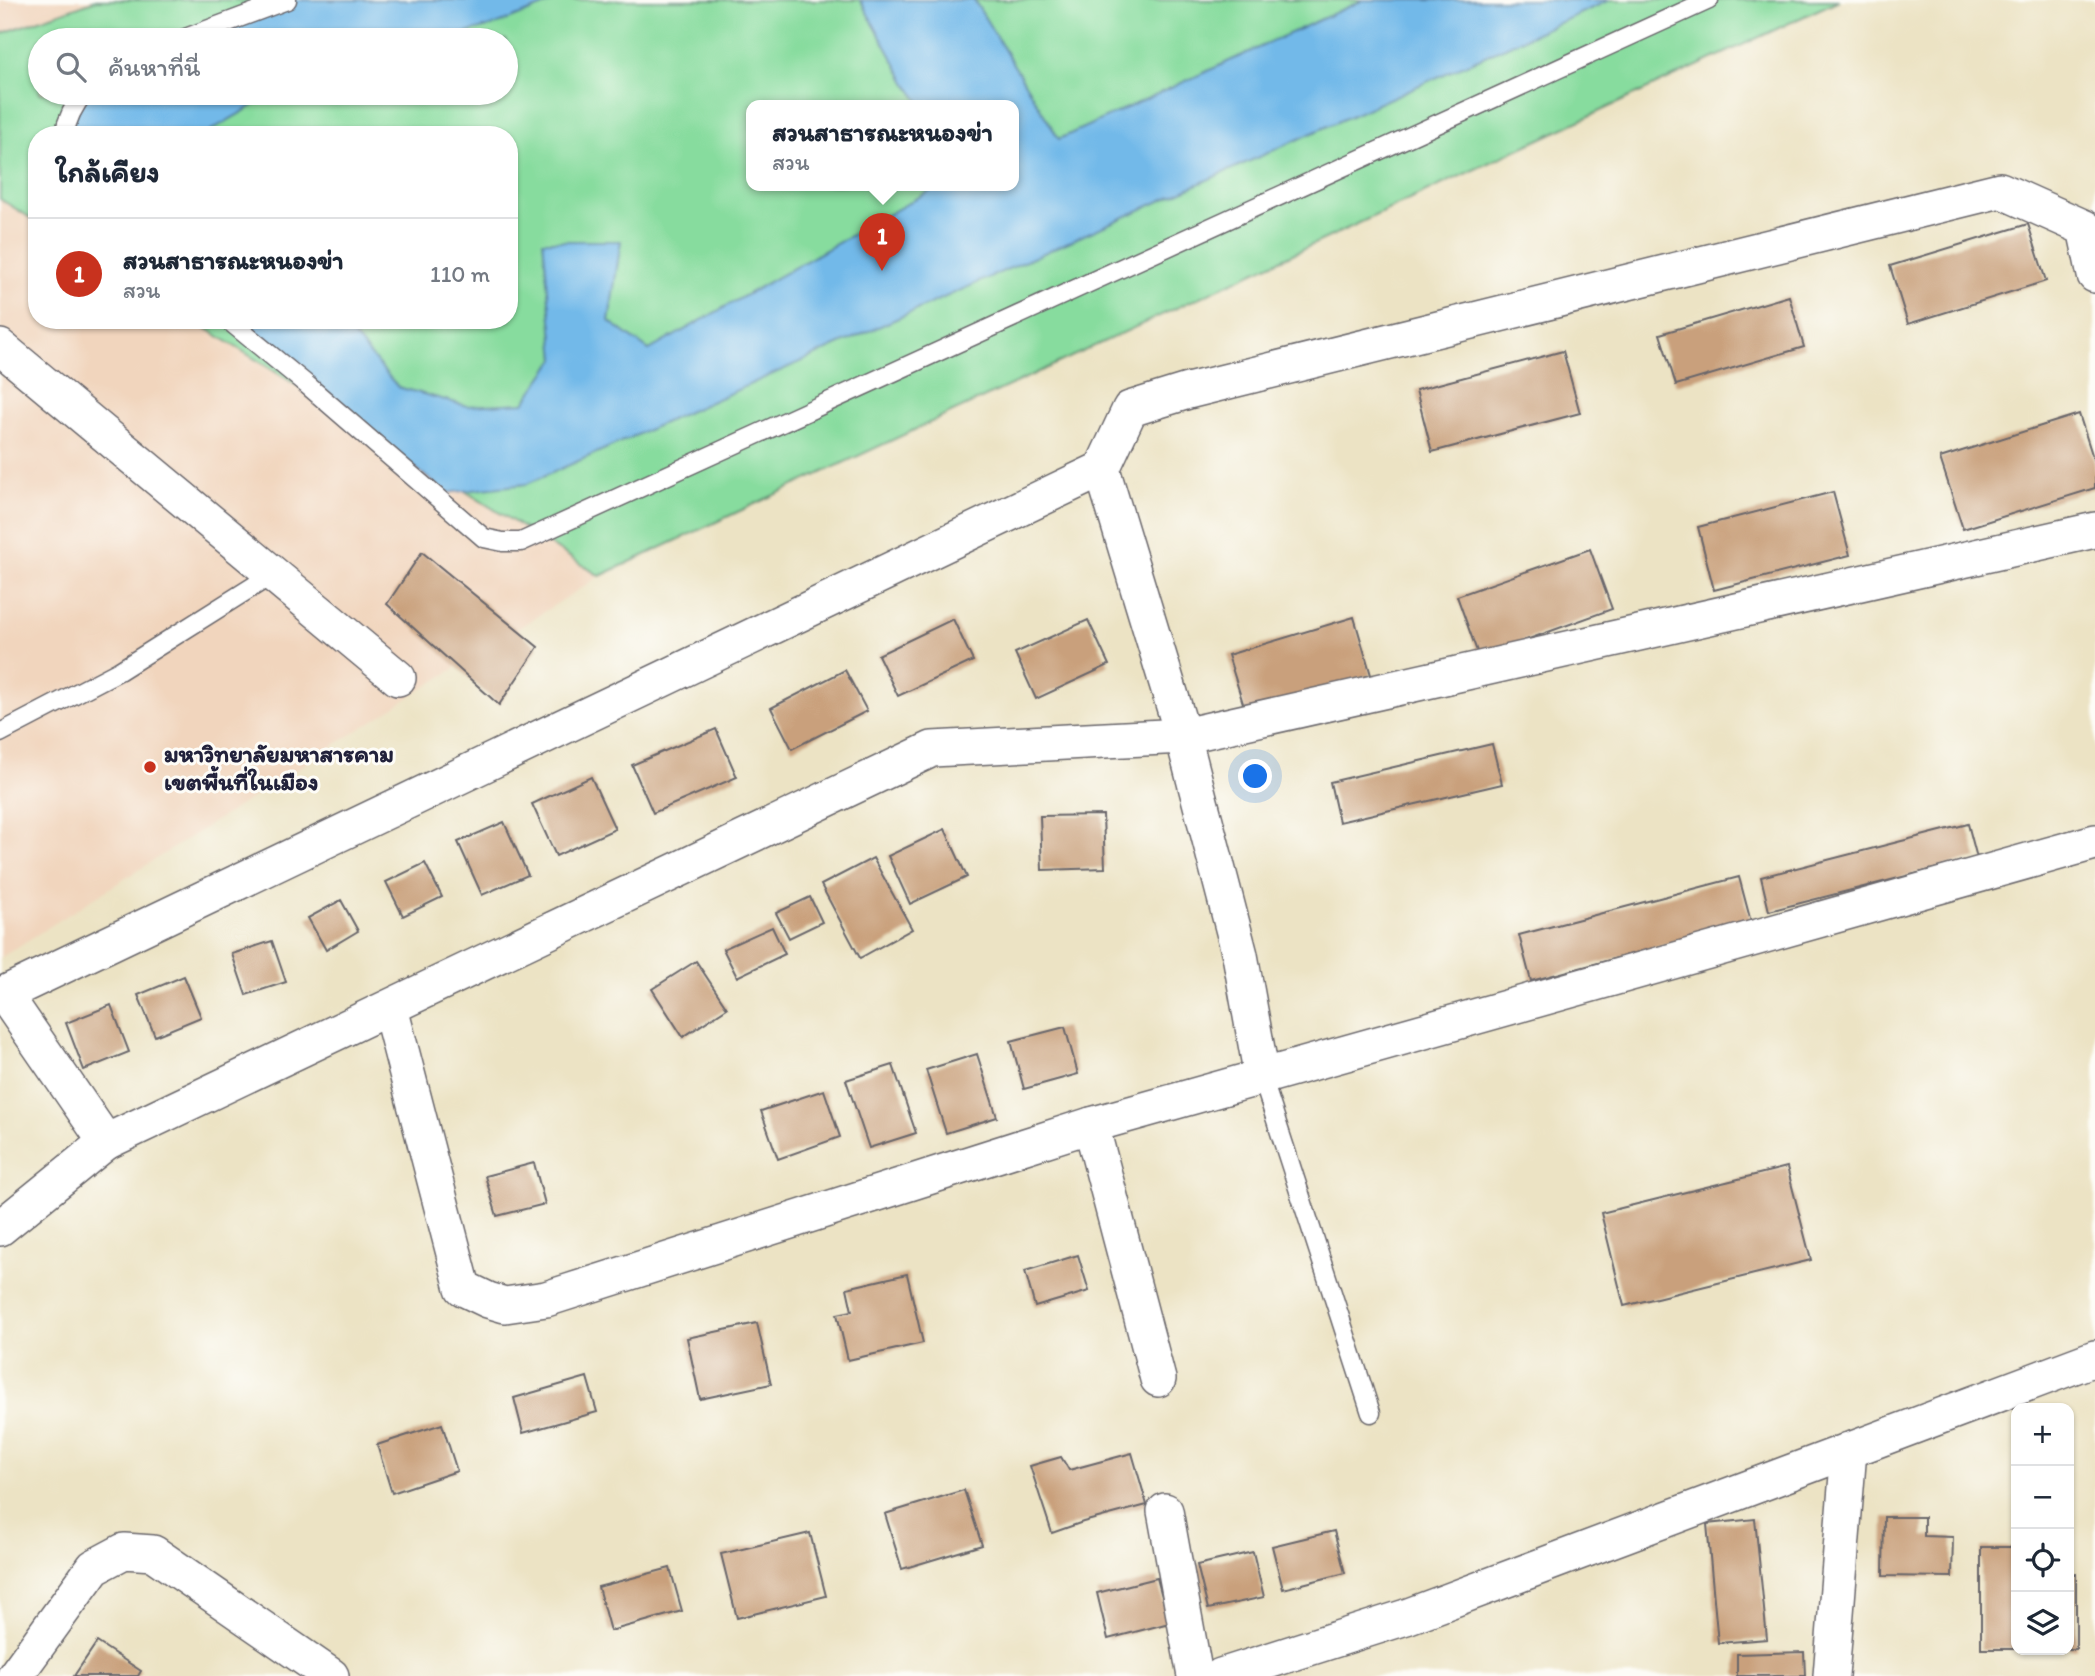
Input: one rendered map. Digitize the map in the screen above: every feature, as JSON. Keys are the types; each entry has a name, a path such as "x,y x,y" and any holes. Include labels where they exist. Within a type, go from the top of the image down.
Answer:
{"street":[{"path":"106,1142 4,994 1102,468 1130,409 1188,391 2000,190 2085,228 2095,275"},
{"path":"0,347 398,678"},
{"path":"1102,468 1183,736 1240,955 1262,1077"},
{"path":"0,1228 106,1142 932,749 1183,736 2095,530"},
{"path":"390,1008 463,1288 505,1305 546,1299 1091,1125 2095,842"},
{"path":"1091,1125 1157,1379"},
{"path":"1221,1676 1406,1617 2095,1358"},
{"path":"1831,1676 1849,1450"},
{"path":"1165,1511 1195,1676"},
{"path":"15,1676 94,1567 124,1551 153,1553 331,1676"}],"lane":[{"path":"212,28 287,0"},
{"path":"239,329 484,538 521,542 1709,0"},
{"path":"66,126 75,105"},
{"path":"0,733 119,671 274,574"},
{"path":"1262,1077 1371,1413"}],"shaded area":[{"path":"0,0 96,0 0,34"},
{"name":"มหาวิทยาลัยมหาสารคาม เขตพื้นที่ในเมือง","path":"0,199 28,216 28,329 207,329 600,576 0,958"}],"green space":[{"path":"96,0 1839,0 600,576 207,329 518,329 518,126 28,126 28,216 0,199 0,34"}],"water":[{"path":"289,0 559,0 484,28 215,28"},
{"path":"860,0 974,0 1059,139 1363,0 1610,0 527,484 446,493 246,329 348,329 398,387 467,406 524,403 555,359 543,241 621,241 609,321 649,350 929,191 1019,191 1019,100 918,100"},
{"path":"74,105 254,105 219,126 66,126"}],"building":[{"path":"2028,224 2046,281 1908,324 1890,266"},
{"path":"1789,296 1804,347 1676,385 1660,334"},
{"path":"1563,351 1580,413 1432,452 1416,390"},
{"path":"2079,414 2095,464 2095,488 1963,529 1940,458"},
{"path":"1833,492 1850,555 1714,590 1698,527"},
{"path":"1590,549 1612,609 1479,657 1457,596"},
{"path":"422,552 538,647 499,705 387,604"},
{"path":"1354,617 1371,675 1246,713 1228,655"},
{"path":"953,619 973,661 898,696 878,655"},
{"path":"1088,620 1109,665 1036,699 1015,653"},
{"path":"845,670 867,711 792,749 771,708"},
{"path":"716,729 737,777 653,813 632,765"},
{"path":"1492,744 1502,784 1339,822 1330,782"},
{"path":"591,777 615,829 556,856 532,804"},
{"path":"1103,815 1105,868 1042,870 1040,816"},
{"path":"504,822 528,875 482,895 458,842"},
{"path":"1968,824 1977,858 1769,911 1761,877"},
{"path":"945,829 967,877 910,904 888,856"},
{"path":"873,858 912,929 860,958 821,885"},
{"path":"425,863 442,897 403,916 386,882"},
{"path":"1739,877 1751,922 1531,981 1519,935"},
{"path":"810,897 822,922 789,938 776,913"},
{"path":"341,900 358,931 326,950 308,918"},
{"path":"772,927 785,954 737,977 723,949"},
{"path":"272,941 286,982 246,995 232,954"},
{"path":"696,961 727,1008 683,1037 652,989"},
{"path":"184,976 201,1017 155,1036 138,995"},
{"path":"111,1005 129,1052 84,1070 66,1023"},
{"path":"1065,1027 1078,1074 1024,1089 1011,1041"},
{"path":"977,1054 997,1117 946,1133 926,1070"},
{"path":"893,1065 916,1133 869,1148 846,1080"},
{"path":"824,1090 840,1137 778,1159 761,1111"},
{"path":"534,1163 545,1204 497,1216 485,1176"},
{"path":"1787,1167 1811,1260 1624,1306 1601,1213"},
{"path":"1078,1255 1089,1291 1035,1307 1025,1271"},
{"path":"907,1274 923,1343 848,1360 837,1314 852,1311 847,1288"},
{"path":"757,1323 771,1384 700,1399 687,1338"},
{"path":"587,1377 597,1412 523,1433 514,1398"},
{"path":"442,1424 457,1471 392,1493 377,1445"},
{"path":"1132,1453 1147,1505 1052,1533 1030,1466 1061,1457 1069,1470"},
{"path":"964,1490 982,1545 902,1569 885,1514"},
{"path":"1884,1517 1924,1517 1924,1536 1953,1537 1952,1577 1883,1576"},
{"path":"1755,1519 1767,1639 1718,1643 1707,1524"},
{"path":"1334,1531 1345,1573 1283,1589 1272,1546"},
{"path":"810,1533 826,1596 737,1618 721,1554"},
{"path":"1981,1547 2011,1547 2011,1649 1981,1649"},
{"path":"1253,1552 1264,1597 1208,1609 1197,1565"},
{"path":"670,1568 682,1611 610,1631 598,1587"},
{"path":"2074,1574 2076,1574 2074,1649"},
{"path":"1157,1578 1169,1623 1108,1639 1097,1593"},
{"path":"97,1642 141,1671 138,1676 74,1676"},
{"path":"1804,1652 1805,1676 1737,1676 1737,1654"}],"place":[{"name":"สวนสาธารณะหนองข่า","path":"882,271"},
{"name":"มหาวิทยาลัยมหาสารคาม เขตพื้นที่ในเมือง","path":"150,767"}]}
